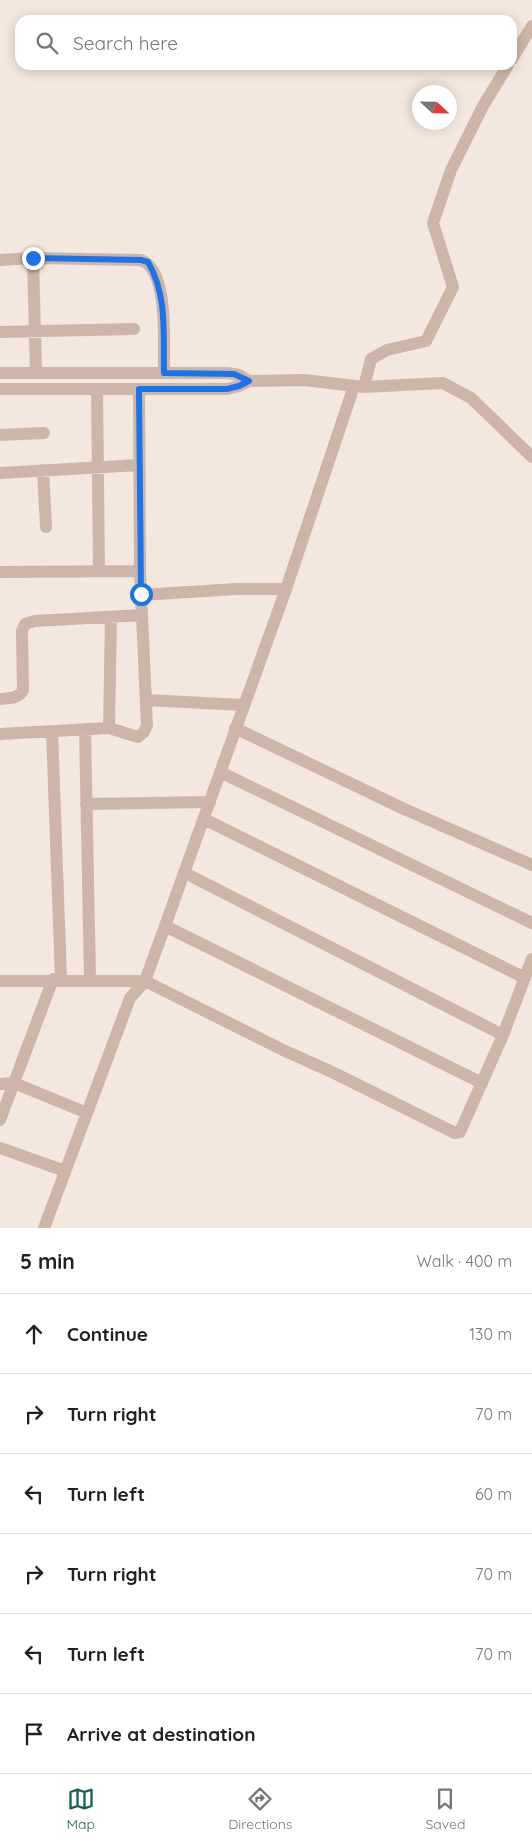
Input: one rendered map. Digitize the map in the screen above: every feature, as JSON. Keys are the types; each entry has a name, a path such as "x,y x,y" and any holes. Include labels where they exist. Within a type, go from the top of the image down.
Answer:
{"street":[{"path":"517,51 532,26"},
{"path":"44,1228 130,998 145,981 204,820 243,704 359,386 371,359 387,350 426,341 452,287 433,223 451,170 483,106 505,70"},
{"path":"0,260 33,258 141,260 148,262 156,275 162,299 164,373"},
{"path":"33,258 36,373"},
{"path":"0,332 134,329"},
{"path":"0,374 234,374 249,381"},
{"path":"0,389 227,389 249,381 304,380 359,386 443,383 471,398 532,457"},
{"path":"97,389 99,571"},
{"path":"0,734 108,728 138,737 144,732 147,725 140,571 139,389"},
{"path":"0,435 44,433"},
{"path":"0,473 139,465"},
{"path":"43,470 46,527"},
{"path":"0,572 140,571"},
{"path":"141,594 236,589 286,589"},
{"path":"0,699 14,698 20,695 23,690 22,631 25,624 35,621 142,615"},
{"path":"108,728 110,617"},
{"path":"146,700 243,704"},
{"path":"235,728 402,808 532,865"},
{"path":"85,729 90,979"},
{"path":"0,1120 57,979 52,731"},
{"path":"220,772 532,924"},
{"path":"86,804 210,802"},
{"path":"204,820 525,978"},
{"path":"185,872 503,1035"},
{"path":"165,926 482,1083"},
{"path":"0,981 57,979 145,981 283,1050 455,1132 460,1132 503,1035 532,959"},
{"path":"0,1084 14,1083 87,1112"},
{"path":"0,1148 65,1172"}],"route":[{"path":"33,258 141,260 148,262 156,275 162,299 164,373 234,374 244,377 249,381 227,389 139,389 141,594"}]}
